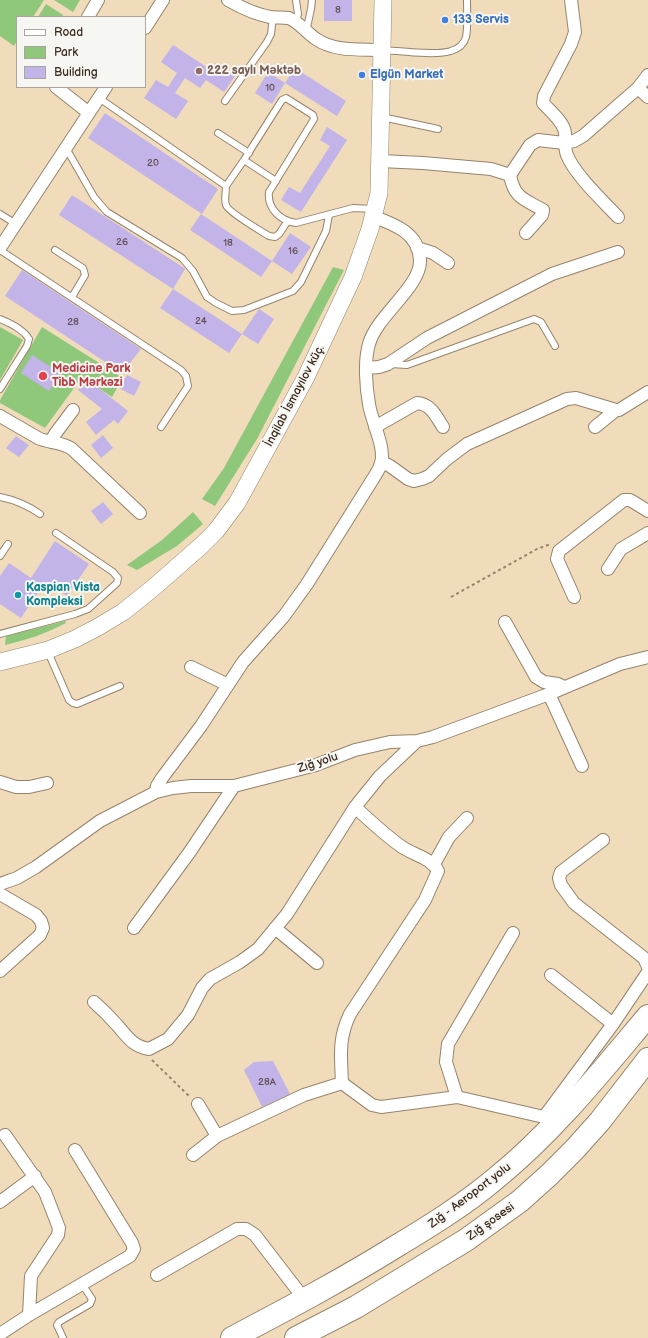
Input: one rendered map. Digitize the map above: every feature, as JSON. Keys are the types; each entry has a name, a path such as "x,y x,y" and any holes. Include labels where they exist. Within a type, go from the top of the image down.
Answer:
{"highway":[{"path":"581,1096 648,1002"},
{"name":"Zığ - Aeroport yolu","path":"232,1338 347,1277 446,1216 496,1179 547,1122 581,1096 648,1016"},
{"name":"Zığ şosesi","path":"296,1338 356,1307 466,1240 520,1201 575,1149 600,1121 648,1059"}],"main road":[{"name":"İnqilab İsmayılov küç.","path":"1,660 48,650 76,639 123,612 202,546 228,516 237,503 306,377 354,277 370,229 373,212 379,193 382,0"}],"street":[{"path":"89,16 98,0"},
{"path":"146,26 163,0"},
{"path":"228,0 255,14 289,18 296,22 306,32 325,44 336,48 382,50"},
{"path":"571,0 575,32 571,44 544,96 543,103 562,126 565,132 564,143 566,154 576,171 618,217"},
{"path":"526,233 542,215 542,210 518,196 512,186 510,175 530,145 538,140 564,143 574,141 583,136 638,88 648,75"},
{"path":"57,88 89,113"},
{"path":"0,249 105,88"},
{"path":"638,88 648,97"},
{"path":"380,161 491,169 510,175"},
{"path":"156,792 157,786 162,778 201,726 243,662 284,616 307,584 382,462 381,452 369,405 366,368 368,345 379,323 414,280 419,269 420,259 417,248 407,232 373,212"},
{"path":"417,248 433,253 448,263"},
{"path":"366,368 379,367 388,364 427,338 552,274 618,252"},
{"path":"595,427 616,410 619,410 648,392"},
{"path":"382,462 408,479 414,481 429,476 447,459 468,444 567,399 576,398 616,410"},
{"path":"375,427 417,403 424,404 430,408 443,427"},
{"path":"51,442 55,434 73,410"},
{"path":"0,416 38,438 68,446 140,513"},
{"path":"574,597 557,558 559,551 624,500 630,500 648,511"},
{"path":"608,569 621,549 648,533"},
{"path":"506,622 536,677 544,682 558,684 564,687"},
{"name":"Zığ yolu","path":"0,884 17,878 36,867 100,821 156,792 191,786 234,786 316,765 355,750 390,742 417,741 433,737 549,694 620,664 648,657"},
{"path":"192,667 228,685"},
{"path":"549,694 582,766"},
{"path":"94,1002 117,1025 128,1039 140,1047 149,1049 168,1039 188,1015 202,988 210,979 240,962 258,949 287,914 355,807 380,776 417,741"},
{"path":"0,782 16,787 29,787 47,783"},
{"path":"134,928 234,786"},
{"path":"342,1083 341,1045 344,1027 350,1014 425,900 438,871 434,864 398,844 380,831 355,807"},
{"path":"434,864 449,837 467,818"},
{"path":"603,840 561,872 558,878 561,885 574,903 644,958 648,967"},
{"path":"0,894 36,916 41,920 44,928 40,935 0,971"},
{"path":"275,928 316,963"},
{"path":"457,1097 446,1062 448,1044 513,933"},
{"path":"342,1083 372,1105 381,1107 457,1097 547,1122 648,972"},
{"path":"551,975 613,1024"},
{"path":"193,1155 217,1136 304,1095 342,1083"},
{"path":"198,1104 217,1136"},
{"path":"5,1135 45,1192 59,1228 58,1235 31,1276 29,1315"},
{"path":"0,1334 29,1315 130,1256 134,1249 132,1243 75,1150"},
{"path":"0,1202 34,1176"},
{"path":"157,1275 237,1229 246,1229 255,1235 305,1300"}],"lane":[{"path":"296,0 298,14 296,22"},
{"path":"306,32 312,0"},
{"path":"382,50 434,53 449,52 455,49 462,44 466,36 467,0"},
{"path":"225,101 267,42 271,34 272,17"},
{"path":"99,98 226,186"},
{"path":"287,222 279,234 275,237 269,236 226,208 225,202 226,186 249,153 282,100 286,98 313,115 314,119 269,192 268,201 273,211 287,222 296,223 353,208 373,212"},
{"path":"381,117 438,129"},
{"path":"218,133 249,153"},
{"path":"66,148 94,197 108,212 182,258 193,271 207,297 232,311 244,310 293,291 301,282 326,231 329,215"},
{"path":"244,160 276,181"},
{"path":"0,214 16,224"},
{"path":"0,249 181,370 186,376 188,386 161,427"},
{"path":"55,250 83,268 85,275 72,298"},
{"path":"0,319 10,323 26,334 29,339 27,346 0,390"},
{"path":"388,364 407,364 534,319 541,322 555,346"},
{"path":"0,497 14,500 30,507 40,514"},
{"path":"0,634 75,614 88,609 117,583 118,578 113,572 56,533"},
{"path":"0,556 8,544"},
{"path":"48,650 72,704 77,704 120,686"},
{"path":"63,1338 57,1325 59,1322 90,1304 92,1299 82,1284"}],"path":[{"path":"451,597 537,549 559,541 569,543"},
{"path":"149,1049 151,1059 198,1104"}],"green space":[{"path":"0,0 44,0 34,16 16,16 16,43 14,46 0,36"},
{"path":"54,0 80,0 73,12"},
{"path":"46,4 63,15 62,16 39,16"},
{"path":"333,267 344,270 257,439 215,506 202,499 224,468"},
{"path":"0,327 23,340 0,380"},
{"path":"42,327 123,378 112,397 82,377 45,428 0,403 0,400"},
{"path":"193,512 203,524 177,546 137,570 127,565 162,540"},
{"path":"65,621 66,623 44,633 5,645 6,636"}],"building":[{"path":"324,0 352,0 352,21 324,21"},
{"path":"173,45 211,70 215,63 235,76 224,92 206,80 200,88 185,78 175,93 188,101 176,119 144,98 156,80 168,87 177,73 161,62"},
{"path":"295,68 346,101 337,116 285,83"},
{"path":"268,72 285,83 272,104 255,93"},
{"path":"105,113 218,189 202,214 88,138"},
{"path":"327,127 347,140 301,212 281,200 289,187 300,193 330,146 320,140"},
{"path":"72,195 184,268 185,269 173,289 59,215"},
{"path":"201,214 272,261 261,277 190,230"},
{"path":"290,233 311,247 292,274 272,261"},
{"path":"22,270 141,349 122,373 5,296"},
{"path":"173,289 242,334 229,353 160,308"},
{"path":"259,309 274,319 258,344 242,334"},
{"path":"32,355 60,373 49,391 21,373"},
{"path":"127,375 141,382 134,396 119,388"},
{"path":"87,379 128,411 118,424 114,420 96,435 86,422 102,409 78,390"},
{"path":"103,435 113,448 101,458 91,445"},
{"path":"16,436 29,445 19,457 6,448"},
{"path":"103,502 113,514 101,524 91,511"},
{"path":"55,541 89,564 67,596 45,582 21,618 0,604 0,576 9,563 31,578"},
{"path":"273,1061 290,1094 262,1107 244,1070 254,1062"}],"place":[{"name":"133 Servis","path":"445,20"},
{"name":"222 saylı Məktəb","path":"199,71"},
{"name":"Elgün Market","path":"362,75"},
{"name":"Medicine Park Tibb Mərkəzi","path":"43,376"},
{"name":"Kaspian Vista Kompleksi","path":"18,595"}]}
